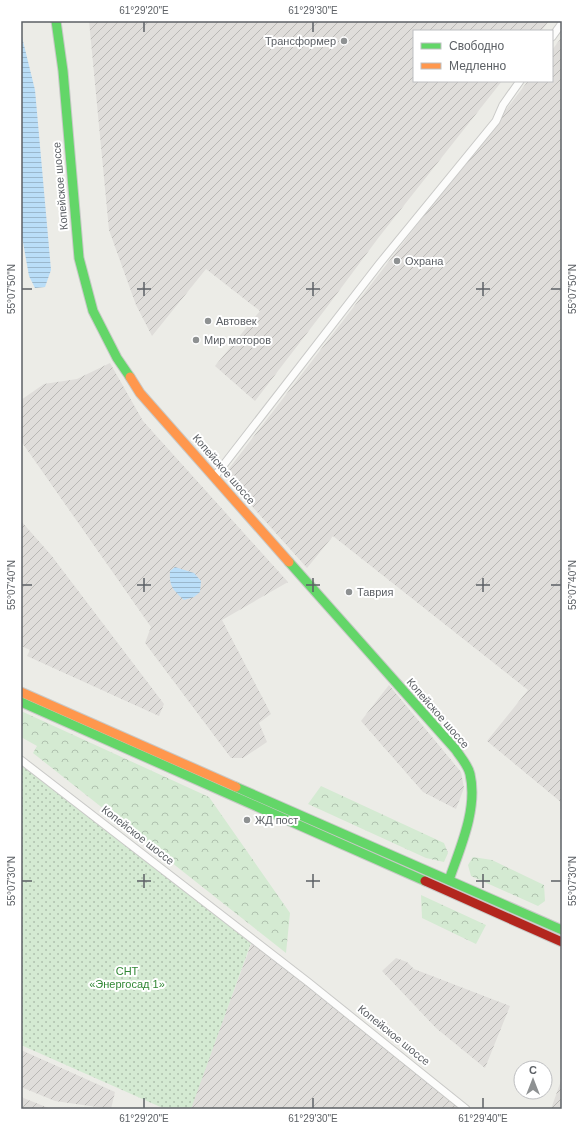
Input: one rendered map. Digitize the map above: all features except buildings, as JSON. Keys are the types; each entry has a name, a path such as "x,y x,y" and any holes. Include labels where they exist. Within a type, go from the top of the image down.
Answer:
{"main road":[{"name":"Копейское шоссе","path":"56,21 63,71 79,258 93,311 117,358 140,393 456,750 470,774 472,795 466,824 449,880 444,890"},
{"path":"21,692 562,930"},
{"path":"21,702 562,942"}],"street":[{"path":"553,36 562,23"},
{"path":"215,476 380,263 496,121 503,105 519,82"},
{"name":"Копейское шоссе","path":"21,760 308,982 466,1109"}],"shaded area":[{"path":"89,21 549,21 542,30 413,30 413,82 501,82 379,237 255,401 215,366 260,311 206,269 152,336 136,305 109,230"},
{"path":"562,37 562,803 487,741 528,690 333,536 307,568 224,475 527,82 553,82 553,49"},
{"path":"110,363 143,421 288,582 222,620 271,714 259,723 267,742 243,758 231,758 145,643 151,627 21,441 21,400 44,384 77,379"},
{"path":"21,521 51,555 164,704 159,716 27,656 30,650 21,646"},
{"path":"389,685 461,772 464,788 456,809 423,792 361,721"},
{"path":"252,942 460,1106 459,1109 190,1109"},
{"path":"396,958 407,962 414,969 510,1006 485,1068 436,1028 382,971"},
{"path":"21,1050 115,1092 111,1109 55,1101 21,1087"},
{"path":"562,1078 562,1109 551,1109"},
{"path":"21,1097 51,1109 21,1109"}],"green space":[{"path":"21,711 209,797 290,913 286,953 33,753 37,746 21,737"},
{"name":"СНТ «Энергосад 1»","path":"21,762 251,943 191,1109 165,1109 21,1045"},
{"path":"321,786 444,843 448,853 444,862 426,858 308,804"},
{"path":"473,857 492,860 544,885 545,901 538,906 471,876 468,865"},
{"path":"421,895 486,925 476,944 422,918"}],"water":[{"path":"21,33 35,90 51,270 45,287 35,288 29,276 21,231"},
{"path":"175,567 194,573 201,581 200,592 194,597 184,600 172,587 170,571"}],"traffic: fast":[{"path":"56,21 63,71 79,258 93,311 117,358 130,377"},
{"path":"289,562 456,750 468,768 472,787 470,814 463,842 449,880"},
{"path":"21,702 425,881"},
{"path":"236,787 562,930"}],"traffic: slow":[{"path":"130,377 140,393 289,562"},
{"path":"21,692 236,787"}],"traffic: jam":[{"path":"425,881 562,942"}],"place":[{"name":"Трансформер","path":"344,41"},
{"name":"Охрана","path":"397,261"},
{"name":"Автовек","path":"208,321"},
{"name":"Мир моторов","path":"196,340"},
{"name":"Таврия","path":"349,592"},
{"name":"ЖД пост","path":"247,820"}]}
